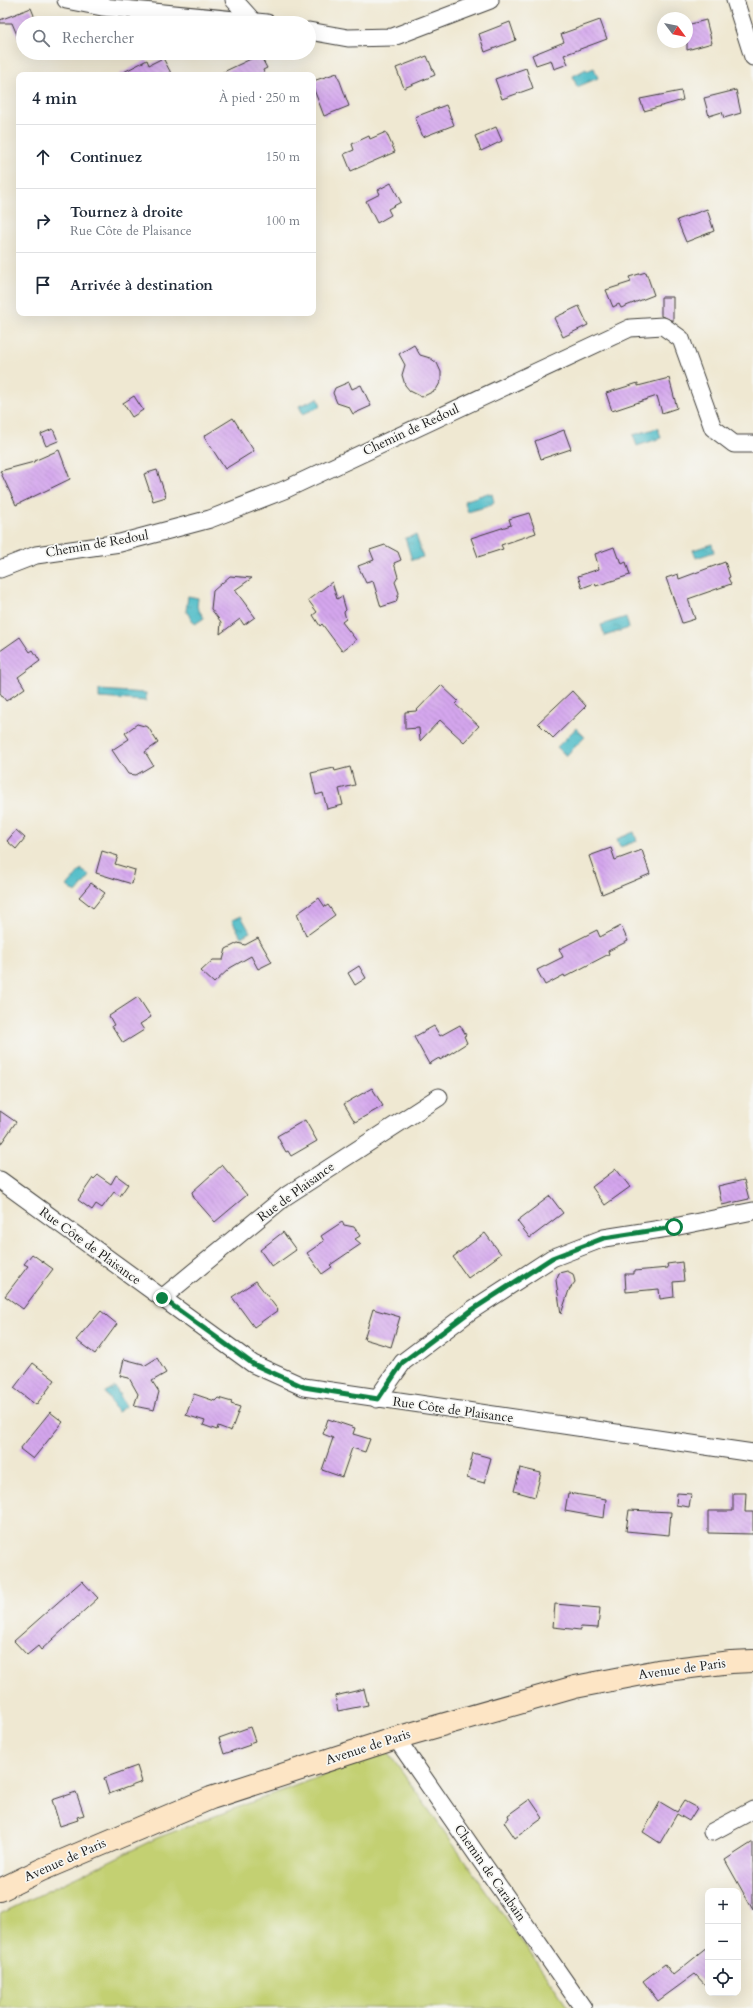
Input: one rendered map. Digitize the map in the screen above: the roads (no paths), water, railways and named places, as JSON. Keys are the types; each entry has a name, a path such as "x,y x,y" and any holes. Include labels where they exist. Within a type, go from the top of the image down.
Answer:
{"main road":[{"name":"Avenue de Paris","path":"0,1890 41,1870 211,1798 396,1738 575,1687 658,1671 731,1662 753,1661"}],"street":[{"path":"66,0 102,7 197,16"},
{"path":"234,0 253,16"},
{"path":"316,32 348,38 393,37 490,0"},
{"path":"735,0 753,57"},
{"name":"Chemin de Redoul","path":"0,569 36,555 120,543 210,519 284,490 630,328 663,326 681,339 714,428 734,444 753,444"},
{"name":"Rue de Plaisance","path":"162,1298 286,1196 439,1096"},
{"name":"Rue Côte de Plaisance","path":"0,1180 253,1364 304,1387 753,1453"},
{"path":"378,1399 403,1362 472,1310 552,1258 604,1238 674,1227 753,1210"},
{"name":"Chemin de Carabain","path":"396,1738 583,2008"},
{"path":"712,1832 753,1810"}],"water":[{"path":"594,68 598,78 577,87 573,76 586,69 587,71"},
{"path":"318,398 321,406 303,414 299,406"},
{"path":"658,428 661,438 637,446 633,435"},
{"path":"488,493 489,495 492,494 494,502 492,505 468,512 464,501"},
{"path":"416,535 423,557 412,560 405,538"},
{"path":"712,544 714,552 696,558 693,550"},
{"path":"188,596 198,598 197,607 204,618 195,624 186,611"},
{"path":"626,617 629,628 605,636 601,625"},
{"path":"99,690 146,693 146,701 99,698"},
{"path":"576,728 585,737 566,756 557,747"},
{"path":"634,832 637,841 620,847 617,839"},
{"path":"81,869 90,876 76,893 67,886"},
{"path":"241,916 250,932 241,937 232,920"},
{"path":"115,1387 126,1406 117,1412 105,1392"}]}
